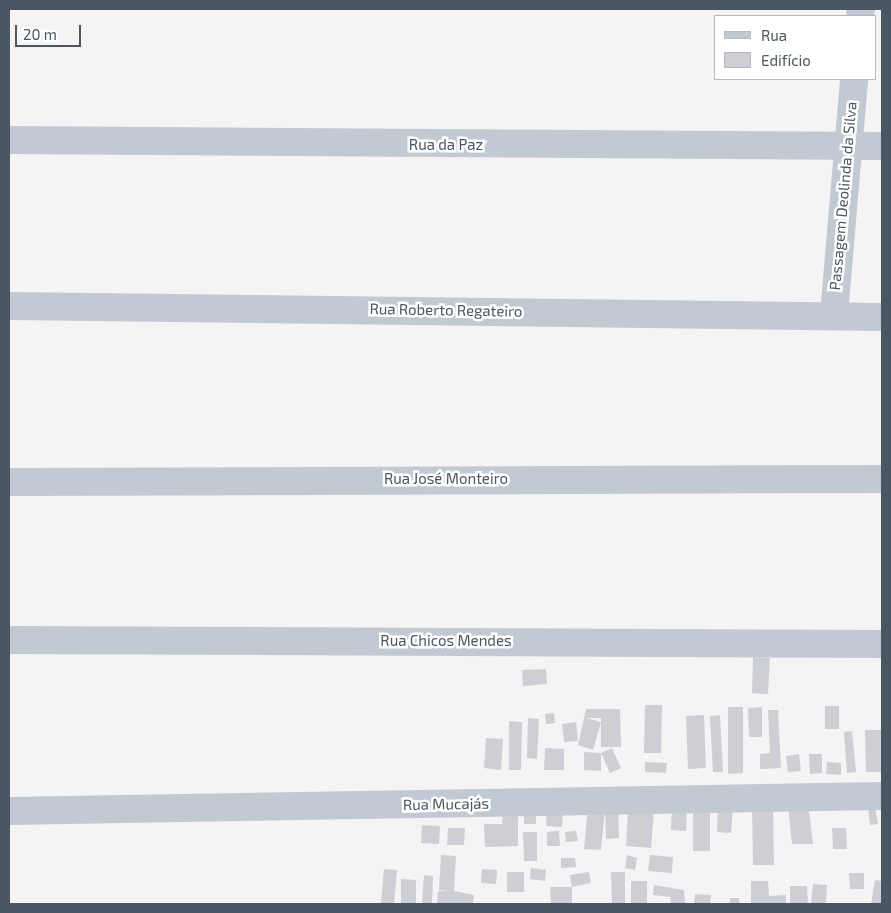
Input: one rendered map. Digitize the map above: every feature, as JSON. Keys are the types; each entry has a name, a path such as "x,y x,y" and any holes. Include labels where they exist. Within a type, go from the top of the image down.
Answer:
{"street":[{"name":"Passagem Deolinda da Silva","path":"834,314 846,144 854,80"},
{"name":"Rua da Paz","path":"9,140 846,144 882,146"},
{"name":"Rua Roberto Regateiro","path":"9,306 834,314 882,317"},
{"name":"Rua José Monteiro","path":"9,482 882,479"},
{"name":"Rua Chicos Mendes","path":"9,640 882,644"},
{"name":"Rua Mucajás","path":"9,811 882,796"}],"building":[{"path":"753,657 770,658 768,694 752,693"},
{"path":"546,669 547,684 523,686 522,670"},
{"path":"645,705 662,705 661,753 644,753"},
{"path":"825,706 839,706 839,729 825,729"},
{"path":"728,707 743,707 743,773 728,774"},
{"path":"762,707 762,737 749,737 748,708"},
{"path":"586,709 620,709 621,747 601,747 601,722 593,750 578,745","holes":["586,718 601,718 601,722"]},
{"path":"768,710 778,710 781,768 760,769 760,754 770,753"},
{"path":"554,713 555,723 546,724 545,714"},
{"path":"704,715 706,768 688,769 686,716"},
{"path":"720,715 723,772 713,772 710,716"},
{"path":"528,718 539,719 537,759 527,758"},
{"path":"509,721 522,722 521,770 509,770"},
{"path":"576,722 578,741 564,742 562,724"},
{"path":"865,730 882,730 882,772 866,772"},
{"path":"852,731 856,772 847,773 844,732"},
{"path":"486,738 503,739 501,770 484,768"},
{"path":"545,748 564,749 564,770 544,770"},
{"path":"612,748 621,768 610,773 601,753"},
{"path":"584,752 601,753 601,771 584,770"},
{"path":"799,754 801,771 788,772 786,756"},
{"path":"809,754 822,754 822,773 810,774"},
{"path":"645,762 667,763 666,773 645,772"},
{"path":"827,762 841,763 841,775 826,774"},
{"path":"808,802 813,844 792,844 788,805"},
{"path":"672,805 687,806 686,831 671,830"},
{"path":"718,805 733,806 731,833 717,832"},
{"path":"547,806 563,807 562,827 546,826"},
{"path":"588,806 605,808 601,850 584,849"},
{"path":"524,807 536,808 536,824 524,824"},
{"path":"618,807 619,838 606,839 605,808"},
{"path":"693,807 710,807 710,851 693,851"},
{"path":"752,807 773,807 774,865 753,865"},
{"path":"875,807 878,824 870,825 868,808"},
{"path":"628,809 654,811 651,848 626,846"},
{"path":"503,814 518,814 518,846 485,847 484,824 502,824"},
{"path":"422,825 440,826 439,844 421,843"},
{"path":"448,828 465,828 464,845 447,845"},
{"path":"832,828 846,828 847,849 833,849"},
{"path":"559,831 560,846 547,846 547,832"},
{"path":"576,831 578,841 566,842 565,832"},
{"path":"523,832 537,832 537,861 524,861"},
{"path":"441,855 456,856 454,891 474,895 473,904 437,904 438,891 450,891 439,890"},
{"path":"627,855 637,858 635,870 625,868"},
{"path":"650,855 673,857 672,873 648,871"},
{"path":"561,858 575,858 576,867 561,868"},
{"path":"531,868 546,870 545,881 530,879"},
{"path":"384,869 397,870 394,904 381,904"},
{"path":"482,869 497,870 496,884 481,883"},
{"path":"507,872 524,872 524,892 507,892"},
{"path":"589,872 591,883 572,887 570,875"},
{"path":"611,872 625,872 625,904 612,904"},
{"path":"849,873 864,873 864,889 850,889"},
{"path":"424,875 433,876 432,904 422,904"},
{"path":"401,879 416,880 416,904 401,904"},
{"path":"875,880 882,881 882,904 871,904"},
{"path":"631,881 647,881 647,904 631,904"},
{"path":"751,881 768,881 769,896 786,895 786,904 751,904"},
{"path":"813,884 827,885 826,904 811,904"},
{"path":"654,885 684,890 685,904 671,904 670,897 653,895"},
{"path":"790,886 807,886 808,904 790,904"},
{"path":"550,887 572,887 572,904 551,904"},
{"path":"695,894 711,895 710,904 694,904"},
{"path":"730,898 739,898 740,904 730,904"}]}
